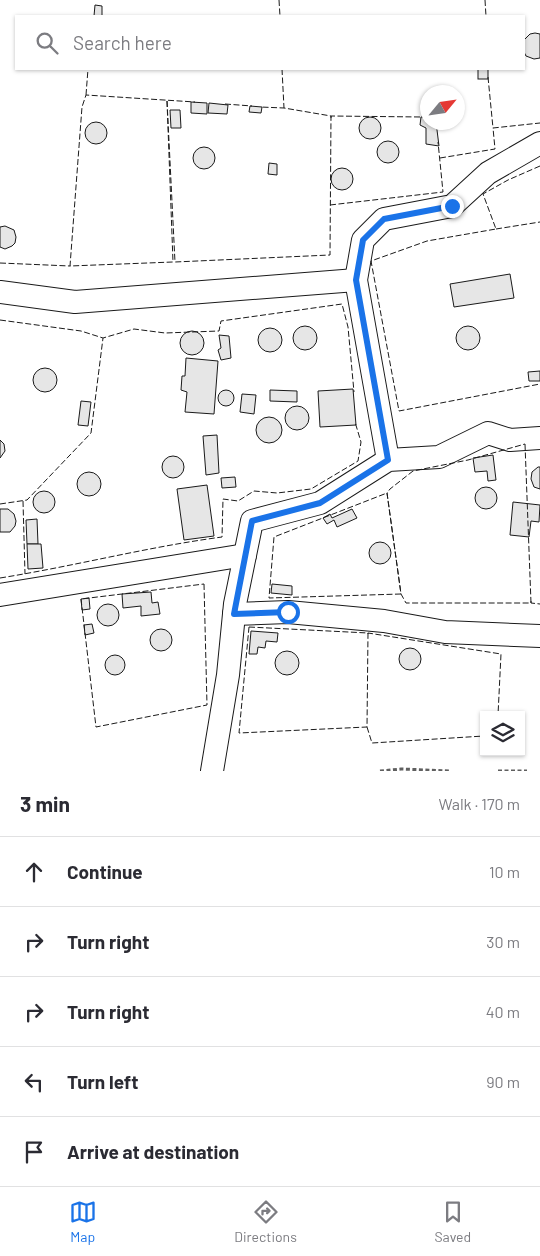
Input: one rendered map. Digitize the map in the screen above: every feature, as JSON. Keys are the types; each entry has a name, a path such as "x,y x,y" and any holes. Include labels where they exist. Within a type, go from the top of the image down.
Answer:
{"street":[{"path":"388,460 356,280 363,240 384,219 452,206 488,173 540,143"},
{"path":"0,292 75,302 356,280"},
{"path":"212,771 228,675 234,614 252,521 320,503 388,460 439,457 488,433 510,440 540,438"},
{"path":"0,595 245,555"},
{"path":"234,614 288,612 384,621 445,632 540,636"}],"path":[{"path":"380,771 401,769 451,771"},
{"path":"498,771 527,771"}],"building":[{"path":"95,5 102,6 102,15 94,15"},
{"path":"530,34 540,34 540,58 534,59 525,54 525,39"},
{"path":"478,70 488,70 488,79 478,79"},
{"path":"191,102 207,103 207,114 191,113"},
{"path":"209,103 228,105 227,114 208,113"},
{"path":"250,106 262,107 261,113 249,112"},
{"path":"170,110 180,110 181,128 171,128"},
{"path":"370,117 378,120 381,128 378,136 370,139 362,136 359,128 362,120"},
{"path":"96,122 104,125 107,133 104,141 96,144 88,141 85,133 88,125"},
{"path":"426,130 437,130 439,146 426,144"},
{"path":"388,141 396,144 399,152 396,160 388,163 380,160 377,152 380,144"},
{"path":"204,147 212,150 215,158 212,166 204,169 196,166 193,158 196,150"},
{"path":"269,163 277,164 277,175 268,174"},
{"path":"342,168 350,171 353,179 350,187 342,190 334,187 331,179 334,171"},
{"path":"5,226 14,230 16,237 15,243 5,249 0,247 0,227"},
{"path":"510,274 514,298 454,307 450,284"},
{"path":"305,326 310,327 316,333 316,343 310,349 305,350 300,349 294,343 293,338 294,333 300,327"},
{"path":"463,326 473,326 480,333 480,343 473,350 463,350 456,343 456,333"},
{"path":"270,328 279,331 282,340 279,349 270,352 261,349 258,340 261,331"},
{"path":"192,331 197,332 203,338 203,348 197,354 192,355 187,354 181,348 180,343 181,338 187,332"},
{"path":"219,335 229,336 231,358 221,360 218,350 221,348"},
{"path":"186,358 218,361 214,414 185,412 187,392 181,390 182,376 185,376"},
{"path":"45,368 50,369 56,375 56,385 50,391 45,392 40,391 34,385 33,380 34,375 40,369"},
{"path":"540,371 540,381 529,381 528,372"},
{"path":"353,389 356,425 320,427 318,391"},
{"path":"223,390 229,390 234,395 232,404 223,406 218,401 218,395"},
{"path":"270,390 297,391 297,402 270,401"},
{"path":"242,394 256,395 254,414 240,412"},
{"path":"81,401 91,402 88,426 78,425"},
{"path":"297,406 302,407 308,413 308,423 302,429 297,430 292,429 286,423 285,418 286,413 292,407"},
{"path":"269,417 278,421 282,430 278,439 269,443 260,439 256,430 260,421"},
{"path":"217,435 219,473 206,475 203,436"},
{"path":"0,440 4,444 5,451 0,458"},
{"path":"493,455 496,480 488,481 487,471 475,472 473,458"},
{"path":"173,456 181,459 184,467 181,475 173,478 165,475 162,467 165,459"},
{"path":"540,467 540,489 534,487 531,479 532,472"},
{"path":"89,472 98,475 101,484 98,493 89,496 80,493 77,484 80,475"},
{"path":"235,477 236,487 222,488 221,478"},
{"path":"207,485 214,536 184,540 177,489"},
{"path":"486,487 494,490 497,498 494,506 486,509 478,506 475,498 478,490"},
{"path":"44,491 54,498 55,502 48,512 44,513 34,506 33,502 40,492"},
{"path":"513,502 540,505 539,522 531,521 529,537 510,535"},
{"path":"0,509 8,509 14,514 15,526 10,532 0,532"},
{"path":"352,509 357,518 337,527 334,520 327,524 323,518 330,514 332,518"},
{"path":"37,519 38,544 27,544 26,520"},
{"path":"380,542 388,545 391,553 388,561 380,564 372,561 369,553 372,545"},
{"path":"27,544 41,544 43,568 28,569"},
{"path":"272,584 292,586 292,595 271,593"},
{"path":"151,592 152,603 158,602 160,614 141,616 141,606 123,608 122,594"},
{"path":"89,598 90,609 82,610 81,599"},
{"path":"108,604 116,607 119,615 116,623 108,626 100,623 97,615 100,607"},
{"path":"92,624 94,633 85,635 84,625"},
{"path":"161,629 169,632 172,640 169,648 161,651 153,648 150,640 153,632"},
{"path":"251,631 278,633 277,642 266,641 265,648 258,647 257,654 249,654"},
{"path":"410,648 418,651 421,659 418,667 410,670 402,667 399,659 402,651"},
{"path":"287,651 292,652 298,658 298,668 292,674 287,675 282,674 276,668 275,663 276,658 282,652"},
{"path":"115,655 122,658 125,665 122,672 115,675 108,672 105,665 108,658"}],"fence":[{"path":"279,0 280,15"},
{"path":"485,0 486,15"},
{"path":"86,95 88,70"},
{"path":"282,70 284,108"},
{"path":"488,77 493,128 540,123"},
{"path":"167,101 173,262 70,266 82,107 86,95 195,102"},
{"path":"167,101 175,262 330,255 331,116 284,108 260,107"},
{"path":"225,104 252,106"},
{"path":"331,118 331,116 420,117"},
{"path":"440,158 495,149 493,128"},
{"path":"330,205 443,192 438,142"},
{"path":"540,166 508,180 483,194 496,229 427,241 371,261 399,411 540,384"},
{"path":"496,229 540,222"},
{"path":"0,263 70,266"},
{"path":"0,320 81,331 103,338 134,329 165,333 219,331 221,321 342,304 348,327 354,392"},
{"path":"0,504 27,500 91,433 103,338"},
{"path":"0,578 222,537 223,499 238,501 254,491 277,493 311,489 358,461 361,442 355,422"},
{"path":"525,444 531,603 406,603 401,594 387,493 413,471 468,460 525,444"},
{"path":"387,493 401,594 269,598 274,537 387,493"},
{"path":"23,501 25,574"},
{"path":"204,584 207,705 96,727 81,599 204,584"},
{"path":"531,601 531,603 540,604"},
{"path":"249,627 368,633 367,727 239,733 249,627"},
{"path":"368,634 501,654 498,711"},
{"path":"367,727 372,743 480,736"}],"route":[{"path":"288,612 234,614 252,521 320,503 388,460 356,280 363,240 384,219 452,206"}]}
